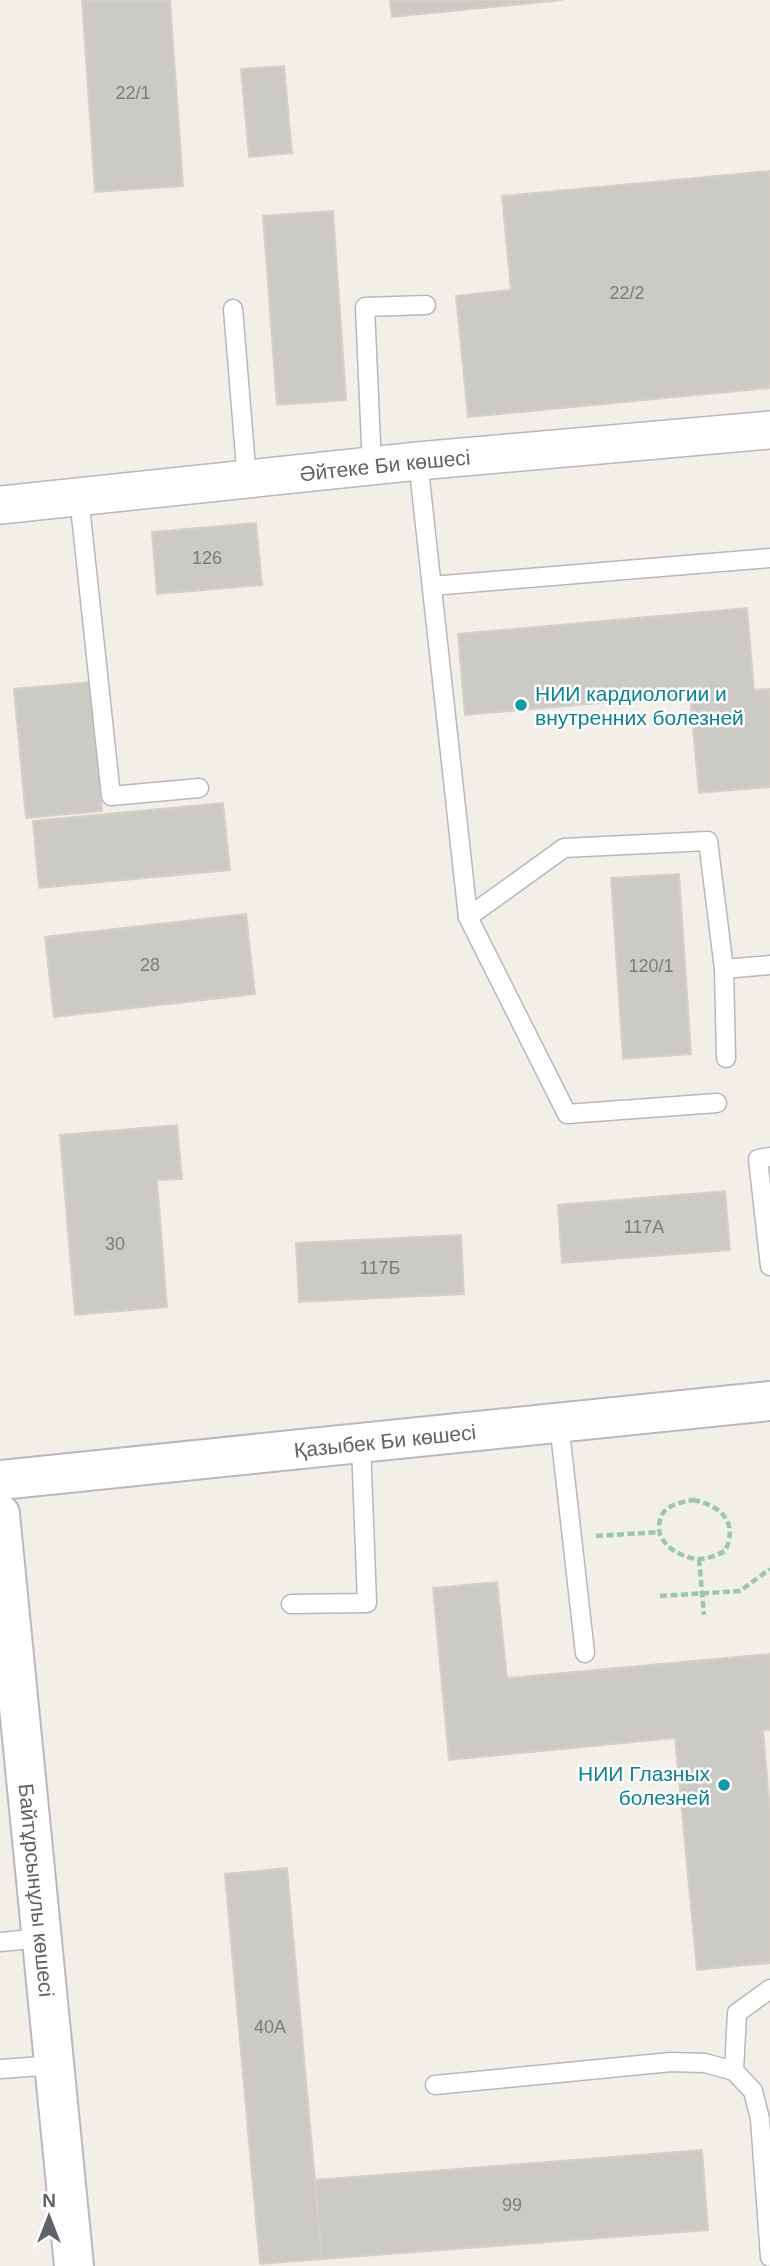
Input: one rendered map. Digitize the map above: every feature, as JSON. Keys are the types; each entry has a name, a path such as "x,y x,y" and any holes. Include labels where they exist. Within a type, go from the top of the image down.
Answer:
{"street":[{"name":"Әйтеке Би көшесі","path":"0,505 418,461 770,430"},
{"name":"Қазыбек Би көшесі","path":"0,1480 770,1401"},
{"name":"Байтұрсынұлы көшесі","path":"0,1514 74,2266"}],"lane":[{"path":"372,467 365,307 425,305"},
{"path":"233,309 247,480"},
{"path":"418,461 468,917 567,1114 717,1102"},
{"path":"79,497 111,796 199,788"},
{"path":"432,586 770,558"},
{"path":"468,917 564,848 708,841 724,969 726,1058"},
{"path":"724,969 770,965"},
{"path":"770,1157 758,1159 770,1266"},
{"path":"559,1423 585,1653"},
{"path":"291,1604 367,1603 361,1444"},
{"path":"0,1942 42,1938"},
{"path":"734,2071 737,2013 770,1989"},
{"path":"435,2085 671,2062 705,2063 734,2071 753,2091 760,2119 770,2257"},
{"path":"0,2068 55,2065"}],"path":[{"path":"693,1500 708,1503 719,1511 731,1527 731,1540 725,1551 699,1559 684,1556 665,1544 660,1532 661,1517 668,1508 693,1500"},
{"path":"571,1537 660,1532"},
{"path":"699,1559 704,1615"},
{"path":"660,1596 740,1591 770,1569"}],"building":[{"path":"82,0 170,0 183,186 95,192"},
{"path":"390,0 563,0 392,17"},
{"path":"284,66 292,153 249,157 241,69"},
{"path":"770,171 770,388 468,417 456,296 511,290 502,196"},
{"path":"333,211 346,400 277,405 263,216"},
{"path":"256,523 262,585 157,594 152,532"},
{"name":"НИИ кардиологии и внутренних болезней","path":"747,608 754,690 770,689 770,787 699,793 690,695 465,715 458,634"},
{"path":"91,682 102,811 26,818 14,689"},
{"path":"223,803 230,870 39,888 33,821"},
{"path":"679,874 691,1054 623,1059 611,878"},
{"path":"246,914 255,994 54,1017 45,937"},
{"path":"177,1125 182,1179 157,1180 167,1307 75,1315 60,1135"},
{"path":"725,1191 730,1250 562,1263 558,1205"},
{"path":"461,1235 464,1294 299,1302 296,1243"},
{"name":"НИИ Глазных болезней","path":"497,1582 507,1678 770,1654 770,1730 763,1730 770,1810 770,1963 697,1970 675,1738 449,1760 433,1588"},
{"path":"287,1868 322,2259 260,2264 225,1874"},
{"path":"702,2150 708,2230 322,2259 315,2180"}],"place":[{"name":"НИИ кардиологии и внутренних болезней","path":"521,705"},
{"name":"НИИ Глазных болезней","path":"724,1785"}]}
